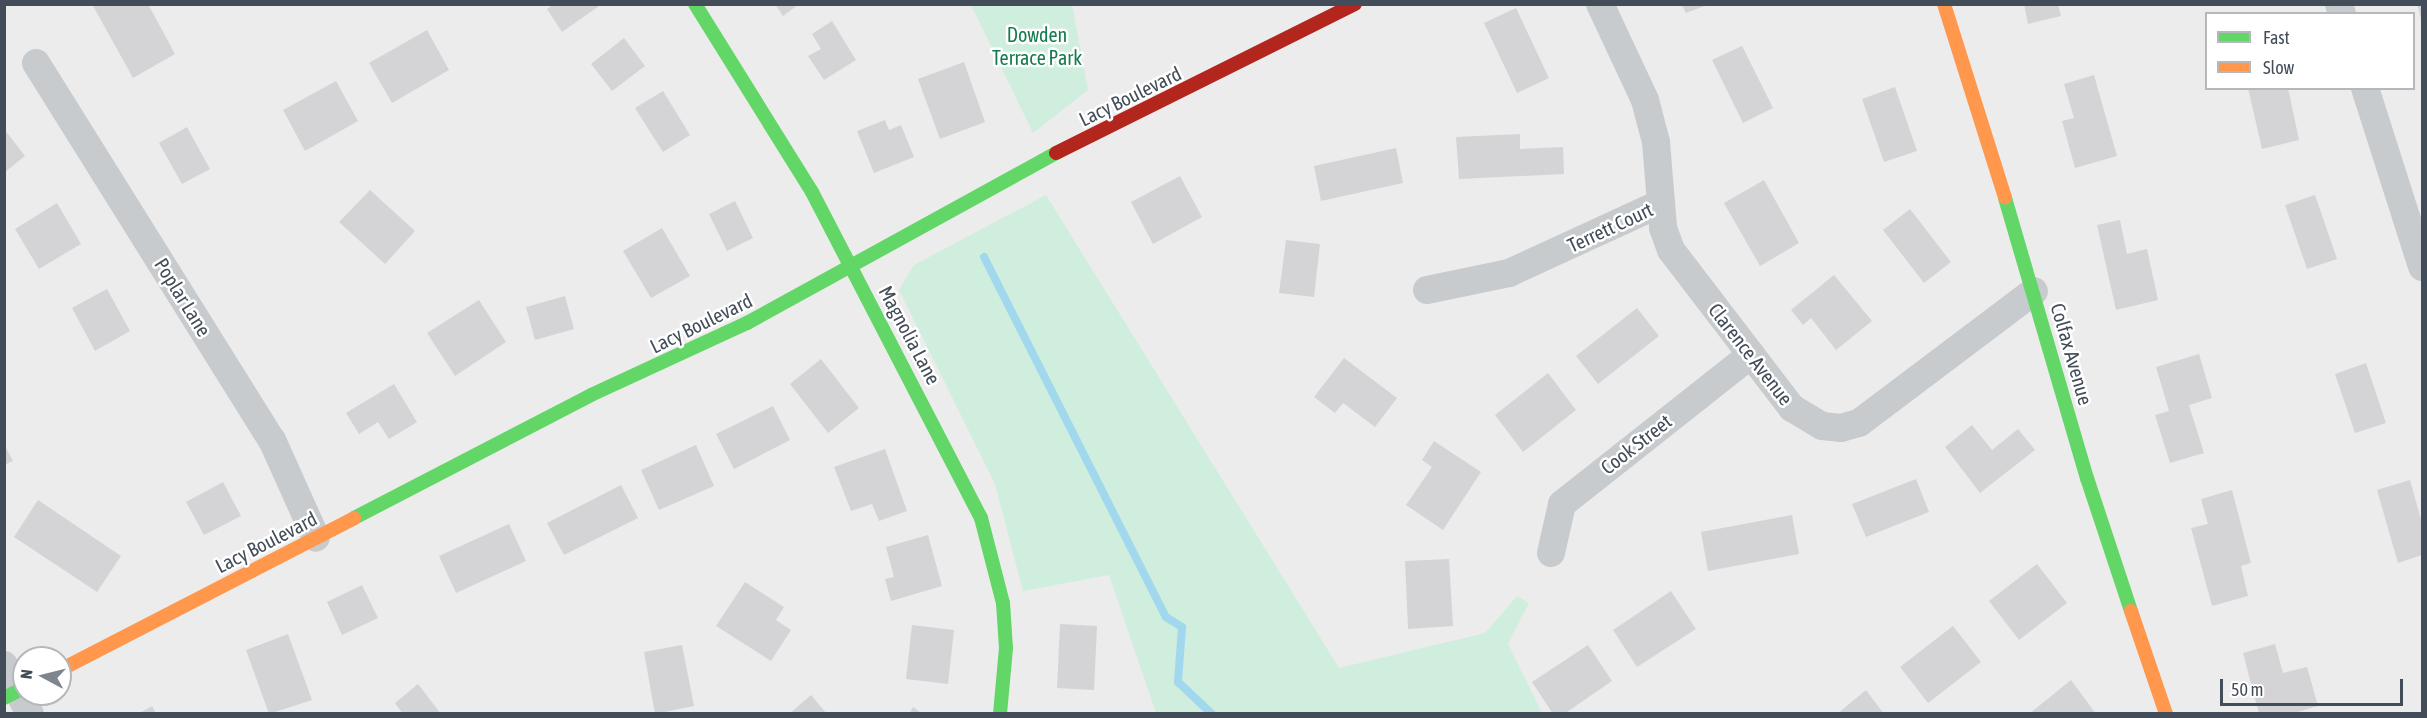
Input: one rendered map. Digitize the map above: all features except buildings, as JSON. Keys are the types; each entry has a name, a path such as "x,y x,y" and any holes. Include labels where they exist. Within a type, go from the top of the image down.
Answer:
{"street":[{"name":"Magnolia Lane","path":"695,4 812,192 981,518 1003,603 1006,648 1000,714"},
{"name":"Lacy Boulevard","path":"72,664 851,266 1031,166 1355,4"},
{"name":"Terrett Court","path":"1427,290 1509,273 1661,203 1656,142 1645,100 1600,4"},
{"name":"Colfax Avenue","path":"1944,4 2034,291 2087,478 2166,714"},
{"name":"Poplar Lane","path":"36,63 272,440 316,538"},
{"path":"2366,90 2422,267"},
{"name":"Clarence Avenue","path":"1661,203 1663,228 1671,250 1751,355 1804,419 1822,426 1841,428 1859,423 2034,291"},
{"name":"Cook Street","path":"1551,553 1562,504 1751,355"},
{"path":"4,665 12,683"}],"green space":[{"name":"Dowden Terrace Park","path":"971,5 1072,5 1088,90 1033,133"},
{"path":"1046,195 1339,668 1485,633 1517,596 1529,603 1508,644 1542,713 1156,713 1109,575 1023,591 995,484 899,290 914,265"}],"waterway":[{"path":"984,257 1166,617 1182,627 1178,682 1212,714"}],"traffic: fast":[{"path":"695,4 812,192 981,518 1003,603 1006,648 1000,714"},
{"path":"354,518 591,395 747,323 1056,153"},
{"path":"2005,198 2087,478 2131,611"},
{"path":"4,698 12,694"}],"traffic: slow":[{"path":"1944,4 2005,198"},
{"path":"72,664 354,518"},
{"path":"2131,611 2166,714"}],"traffic: jam":[{"path":"1056,153 1355,4"}]}
